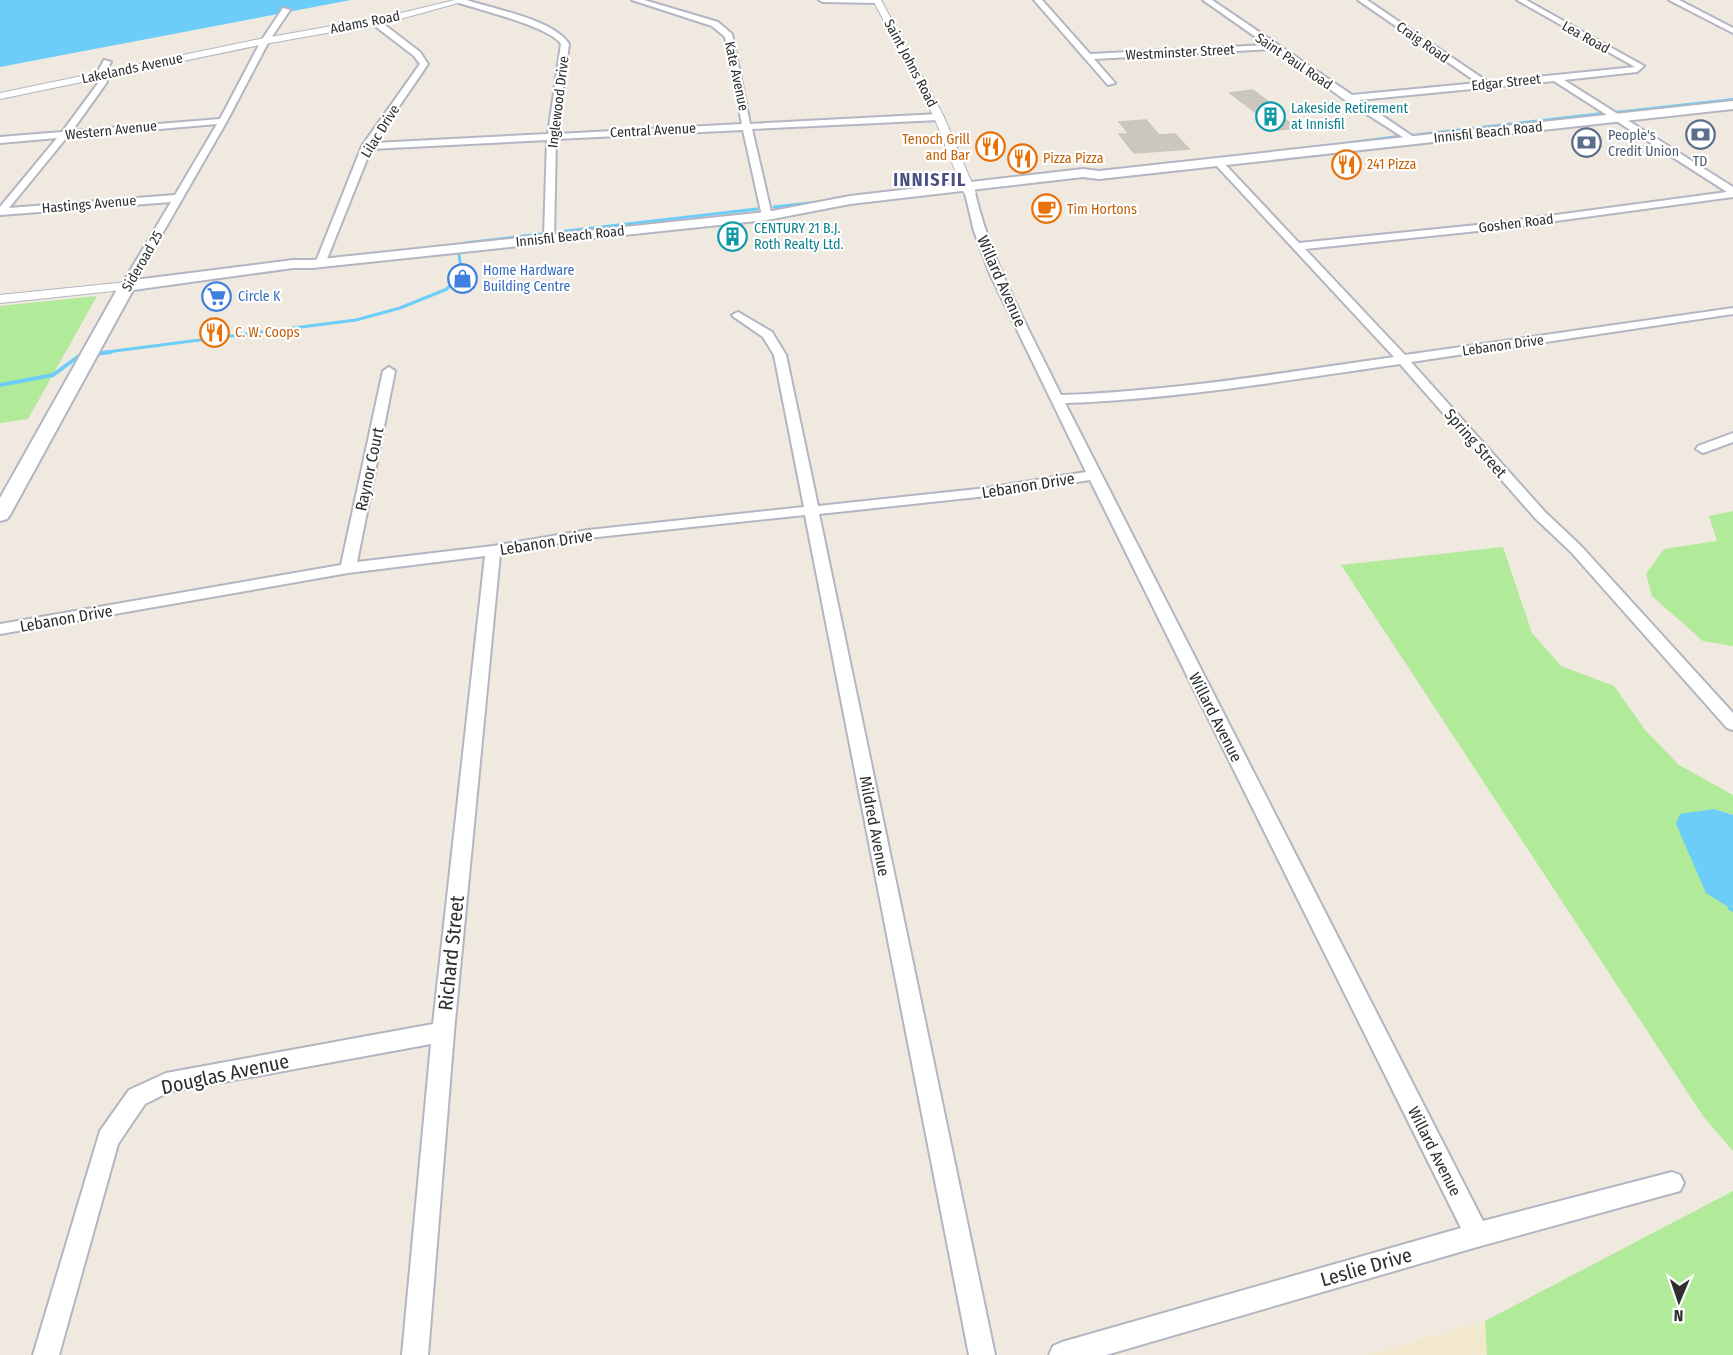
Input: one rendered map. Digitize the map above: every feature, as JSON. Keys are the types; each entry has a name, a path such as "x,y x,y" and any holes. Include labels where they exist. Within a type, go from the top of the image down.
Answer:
{"main road":[{"name":"Innisfil Beach Road","path":"127,286 161,286 291,271 316,264 549,237 767,216 827,206 855,206 969,190 1086,180 1099,175 1733,105"},
{"name":"Sideroad 25","path":"0,515 127,286"}],"street":[{"name":"Adams Road","path":"265,41 375,21 464,0"},
{"name":"Inglewood Drive","path":"464,0 536,25 560,36 565,44 552,135 549,237"},
{"name":"Kate Avenue","path":"636,0 715,24 729,36 767,216"},
{"path":"823,0 877,1"},
{"path":"1038,0 1111,83"},
{"name":"Saint Paul Road","path":"1207,0 1412,140"},
{"name":"Craig Road","path":"1362,0 1485,84"},
{"name":"Lea Road","path":"1521,0 1620,56"},
{"path":"1673,0 1733,31"},
{"name":"Saint Johns Road","path":"877,1 939,117 969,190"},
{"name":"Sideroad 25","path":"127,286 223,121 265,41 286,10"},
{"path":"1713,22 1733,20"},
{"name":"Lilac Drive","path":"316,264 367,146 424,64 417,54 375,21"},
{"name":"Lakelands Avenue","path":"0,96 265,41"},
{"name":"Westminster Street","path":"1087,57 1273,47"},
{"name":"Edgar Street","path":"1348,98 1637,70 1640,66 1620,56"},
{"path":"1,212 65,134 103,82 100,75 107,62"},
{"path":"1556,78 1733,192"},
{"name":"Central Avenue","path":"367,146 939,117"},
{"name":"Western Avenue","path":"0,140 223,121"},
{"name":"Spring Street","path":"1218,162 1403,360 1540,515 1576,549 1733,724"},
{"name":"Willard Avenue","path":"969,190 979,231 996,274 1094,476 1477,1235"},
{"name":"Goshen Road","path":"1298,246 1497,226 1733,192"},
{"name":"Hastings Avenue","path":"1,212 178,198"},
{"name":"Innisfil Beach Road","path":"0,299 127,286"},
{"name":"Lebanon Drive","path":"1058,399 1114,397 1209,388 1733,311"},
{"name":"Mildred Avenue","path":"738,315 768,335 780,355 982,1355"},
{"name":"Raynor Court","path":"348,568 389,371"},
{"path":"1703,449 1733,437"},
{"name":"Lebanon Drive","path":"0,629 348,568 493,551 588,534 987,492 1094,476"},
{"name":"Richard Street","path":"415,1355 443,1032 493,551"},
{"name":"Douglas Avenue","path":"46,1355 108,1139 137,1097 166,1083 443,1032"},
{"name":"Leslie Drive","path":"1062,1355 1477,1235 1672,1183"}],"shaded area":[{"path":"1485,1321 1487,1355 1367,1355"}],"green space":[{"path":"97,296 28,419 0,423 0,306"},
{"path":"1733,511 1733,646 1703,641 1652,596 1646,574 1664,549 1717,541 1709,516"},
{"path":"1503,547 1532,633 1561,666 1614,686 1646,731 1679,765 1733,795 1733,815 1714,809 1730,908 1733,906 1733,1151 1703,1116 1341,565"},
{"path":"1733,1191 1733,1355 1487,1355 1485,1321"}],"water":[{"path":"0,0 351,0 0,67"},
{"path":"1714,809 1733,815 1733,906 1730,908 1706,893 1676,824 1680,814"}],"building":[{"name":"Lakeside Retirement at Innisfil","path":"1253,90 1270,103 1264,104 1297,128 1278,130 1230,93"},
{"path":"1146,120 1159,135 1175,134 1189,149 1134,153 1119,134 1129,134 1119,122"},
{"name":"Tim Hortons","path":"1046,198 1059,212 1042,214 1034,206"}],"waterway":[{"path":"1615,112 1733,99"},
{"path":"1411,135 1603,113"},
{"path":"1307,148 1398,136"},
{"path":"1246,155 1293,150"},
{"path":"1145,166 1260,154"},
{"path":"774,207 828,201"},
{"path":"558,232 757,209"},
{"path":"99,353 356,320 400,308 447,289 461,270 459,254 465,243 541,234"},
{"path":"94,354 111,352"},
{"path":"0,385 53,375 79,356 86,355"}],"place":[{"name":"Lakeside Retirement at Innisfil","path":"1270,116"},
{"name":"TD","path":"1700,134"},
{"name":"People's Credit Union","path":"1587,143"},
{"name":"Tenoch Grill and Bar","path":"991,147"},
{"name":"Pizza Pizza","path":"1022,158"},
{"name":"241 Pizza","path":"1346,164"},
{"name":"Tim Hortons","path":"1046,209"},
{"name":"CENTURY 21 B.J. Roth Realty Ltd.","path":"733,236"},
{"name":"Home Hardware Building Centre","path":"462,278"},
{"name":"Circle K","path":"217,296"},
{"name":"C. W. Coops","path":"214,332"}],"district":[{"name":"INNISFIL","path":"930,180"}]}
